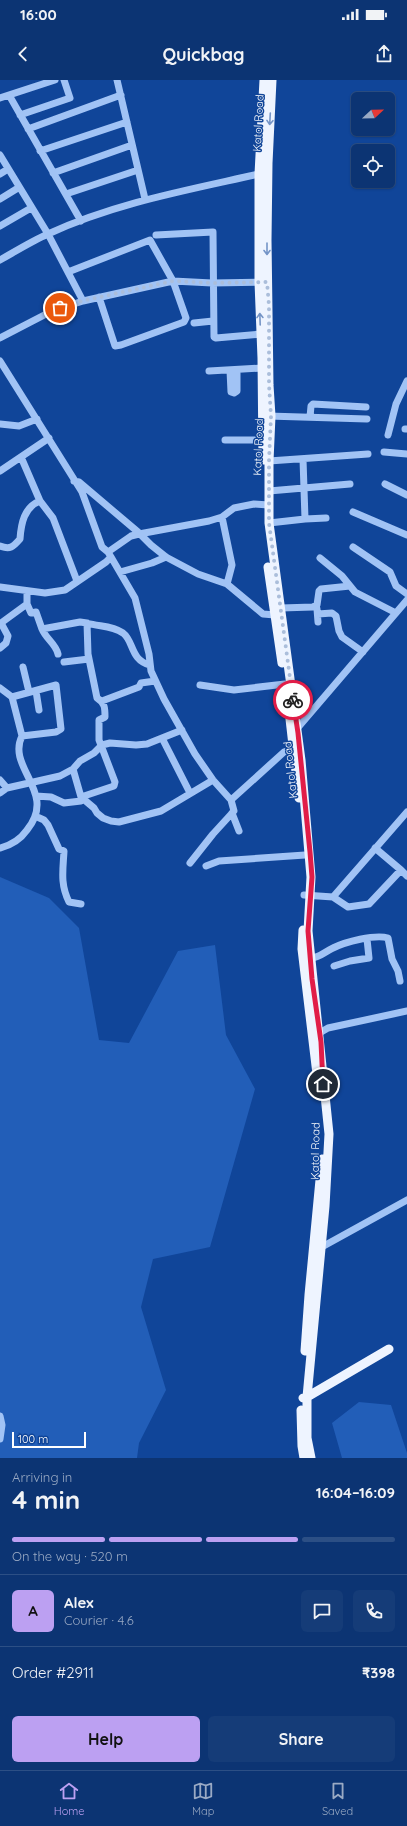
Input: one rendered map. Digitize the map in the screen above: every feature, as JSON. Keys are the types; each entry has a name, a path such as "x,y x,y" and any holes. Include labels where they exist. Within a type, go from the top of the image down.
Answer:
{"main road":[{"name":"Katol Road","path":"264,80 263,282 261,334 269,461 269,491 266,504 279,612 285,684 295,731"},
{"name":"Katol Road","path":"264,175 272,80"},
{"name":"Katol Road","path":"263,282 269,306 269,385 267,416 263,440 266,504 295,731 307,895 315,1035 324,1131 309,1295 305,1397 307,1438 311,1458"},
{"name":"Katol Road","path":"296,747 310,852 302,949 329,1134 326,1206 301,1423 304,1458"},
{"path":"305,1397 389,1349"}],"street":[{"path":"0,98 55,80"},
{"path":"20,115 70,98 64,80"},
{"path":"117,80 145,199"},
{"path":"9,95 81,221"},
{"path":"28,129 121,95"},
{"path":"40,151 126,122"},
{"path":"53,173 132,145"},
{"path":"0,155 18,188 48,234 82,301"},
{"path":"0,174 8,169"},
{"path":"66,194 138,170"},
{"path":"0,260 48,234 145,199 264,175"},
{"path":"0,199 18,188"},
{"path":"0,226 31,208"},
{"path":"156,235 213,232 212,283 214,336 216,338 261,334"},
{"path":"68,272 150,240 173,281 186,318 184,322 118,346 114,344 99,297"},
{"path":"0,338 52,311 82,301 173,281 212,283 263,282"},
{"path":"194,323 213,321"},
{"path":"0,361 82,492 102,547 109,554 135,598 149,654 150,664 156,680 195,754 213,780 231,800 234,811 190,863"},
{"path":"209,371 262,368"},
{"path":"388,435 396,404 407,381"},
{"path":"310,418 311,406 313,404 366,407"},
{"path":"267,416 367,419"},
{"path":"0,424 19,426 36,419"},
{"path":"0,471 49,438"},
{"path":"225,440 263,440"},
{"path":"384,452 407,454"},
{"path":"269,461 368,454"},
{"path":"21,457 40,501 53,518 77,582"},
{"path":"303,459 305,519"},
{"path":"74,481 79,482 166,556 198,574 227,584 256,610 263,614 317,605"},
{"path":"269,491 350,484"},
{"path":"385,484 407,495"},
{"path":"0,546 7,549 12,548 20,539 21,528 27,509 40,501"},
{"path":"0,588 45,593 65,590 94,571 109,554 131,536 222,518 234,508 266,504"},
{"path":"353,512 407,535"},
{"path":"222,518 232,565 227,584"},
{"path":"269,523 326,518"},
{"path":"353,547 390,572 396,586 407,594"},
{"path":"120,572 152,563 166,556"},
{"path":"320,558 342,576 355,592 396,613"},
{"path":"350,586 321,589 319,591 317,605 318,618 332,613 336,616 339,631 342,637 363,652"},
{"path":"27,591 27,604 31,613 36,612 45,636 55,645 58,654"},
{"path":"295,731 407,600"},
{"path":"0,648 6,643 8,636 1,623 27,604"},
{"path":"42,629 80,622 111,627 125,634 143,663 150,664"},
{"path":"36,796 51,797 64,803 81,801 81,797 114,786 115,782 99,740 99,720 105,717 104,705 102,701 97,698 94,689 89,658 87,623"},
{"path":"64,662 89,658"},
{"path":"23,667 39,710"},
{"path":"102,701 139,687 141,683 156,680"},
{"path":"200,685 234,690 285,684"},
{"path":"12,697 56,685 61,729 56,732 22,736"},
{"path":"0,688 12,697 22,736 18,742 18,750 30,782 33,786 38,804 32,824 22,837 14,843 0,848"},
{"path":"0,793 7,788 60,776 73,769 80,761 94,753 102,745 110,743 136,745 147,744 182,730"},
{"path":"162,738 190,793"},
{"path":"231,800 284,752 296,747"},
{"path":"73,769 81,797 103,818 110,821 119,822 154,814 188,796 190,793 213,780"},
{"path":"0,780 7,788"},
{"path":"333,897 407,812"},
{"path":"232,813 239,831"},
{"path":"35,816 44,820 59,849 64,851 61,871 62,883 69,902 81,904"},
{"path":"375,848 407,876"},
{"path":"206,866 219,861 304,855"},
{"path":"307,895 333,897 348,907 369,904 401,870"},
{"path":"310,958 318,958 333,948 354,940 382,936 388,938 392,960 398,971 400,981"},
{"path":"334,966 369,958 367,938"},
{"path":"315,1035 328,1028 407,1011"},
{"path":"320,1248 407,1200"},
{"path":"0,1416 2,1425 0,1439"}],"shaded area":[{"path":"0,877 49,898 79,928 99,1040 129,1043 178,951 215,945 226,1035 255,1089 210,1247 153,1259 141,1307 166,1390 139,1443 137,1458 0,1458"},
{"path":"359,1402 391,1405 407,1453 407,1458 342,1458 332,1423"}],"way so far":[{"path":"60,308 82,301 173,281 212,283 267,282 269,306 269,385 271,416 269,523 293,700"}],"route":[{"path":"293,700 298,733 312,877 308,931 315,1009 321,1042 323,1084"}]}
